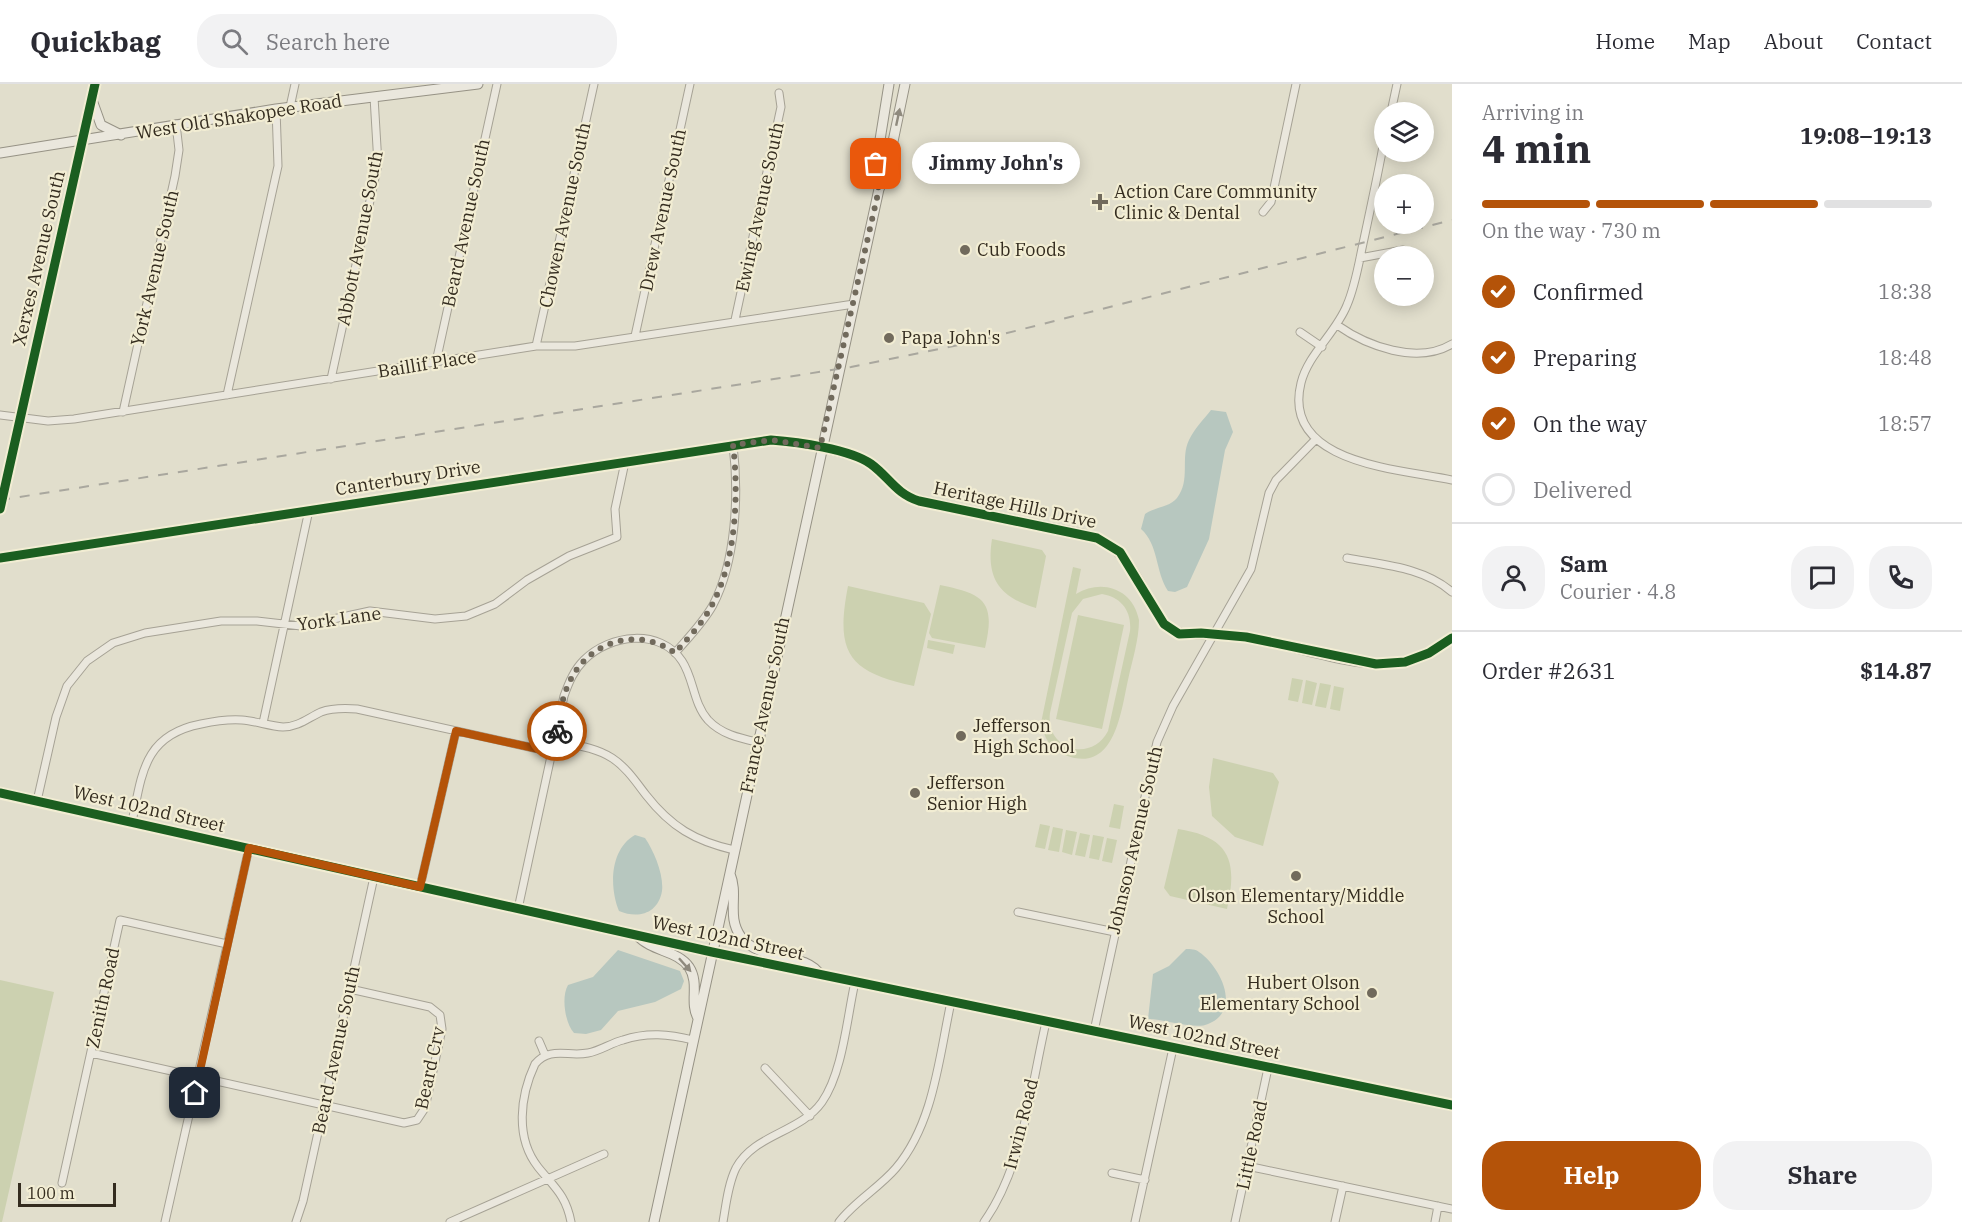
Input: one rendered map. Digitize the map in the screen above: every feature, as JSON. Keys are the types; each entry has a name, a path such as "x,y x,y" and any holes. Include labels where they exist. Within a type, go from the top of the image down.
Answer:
{"main road":[{"name":"West Old Shakopee Road","path":"0,153 276,109 478,84"},
{"name":"France Avenue South","path":"654,1222 820,448 879,189 886,175 905,84"},
{"name":"France Avenue South","path":"879,189 874,177 888,85"},
{"path":"92,100 101,125 121,135"},
{"path":"729,873 733,882 731,913 743,939 749,946 767,955 812,965 820,975"},
{"path":"638,935 652,948 681,959 690,968 695,986 694,1010 698,1018"}],"street":[{"name":"Xerxes Avenue South","path":"0,509 95,84"},
{"path":"290,107 295,84"},
{"name":"Beard Avenue South","path":"436,362 497,84"},
{"name":"Chowen Avenue South","path":"536,346 594,84"},
{"name":"Drew Avenue South","path":"635,336 690,84"},
{"path":"1263,212 1271,202 1296,84"},
{"path":"1393,102 1397,84"},
{"name":"Ewing Avenue South","path":"735,320 782,107 779,93"},
{"name":"Abbott Avenue South","path":"331,379 378,164 374,97"},
{"path":"227,395 278,166 276,109"},
{"name":"York Avenue South","path":"123,412 175,176 178,150 176,124"},
{"path":"1380,162 1350,298 1337,325 1305,372 1299,395 1303,419 1316,440 1340,456 1452,480"},
{"path":"1360,258 1374,255"},
{"name":"Baillif Place","path":"0,415 21,415 61,421 536,346 575,346 735,320 854,304"},
{"path":"1337,325 1355,337 1387,348 1417,352 1441,349 1452,344"},
{"path":"1300,332 1322,347"},
{"name":"Canterbury Drive","path":"0,558 733,445 771,440 820,448"},
{"name":"Johnson Avenue South","path":"1094,1031 1157,742 1173,706 1251,569 1272,486 1285,468 1316,440"},
{"path":"675,653 705,618 722,579 737,506 738,484 733,445"},
{"name":"Heritage Hills Drive","path":"820,448 862,458 880,471 892,487 909,498 1097,538 1114,548 1128,562 1159,616 1171,630 1179,634 1246,637 1376,664 1405,662 1429,653 1452,638"},
{"name":"York Lane","path":"37,801 60,701 76,673 100,651 128,636 220,621 257,621 301,626 370,611 450,619 481,612 547,567 617,537 615,509 625,462"},
{"path":"263,723 309,510"},
{"path":"1347,558 1417,572 1430,577 1452,592"},
{"path":"518,909 564,696 578,668 597,650 623,640 653,640 675,653 688,672 697,700 708,720 728,734 758,742"},
{"path":"132,822 142,774 152,750 161,741 184,728 219,720 293,726 321,712 344,708 552,752"},
{"path":"420,887 456,731"},
{"path":"555,741 600,751 612,758 623,767 655,807 675,827 700,842 734,850"},
{"name":"West 102nd Street","path":"0,793 712,952 1452,1106"},
{"path":"165,1222 249,848"},
{"name":"Beard Avenue South","path":"296,1222 303,1201 374,877"},
{"path":"1018,912 1115,932"},
{"name":"Zenith Road","path":"62,1182 120,920 227,944"},
{"path":"723,1222 732,1181 741,1161 756,1146 794,1127 810,1116 831,1087 855,982"},
{"name":"Beard Crv","path":"324,1104 404,1123 417,1120 424,1108 441,1029 440,1015 430,1007 350,989"},
{"path":"839,1222 897,1167 918,1134 930,1098 951,1002"},
{"name":"Irwin Road","path":"984,1222 994,1207 1010,1173 1046,1022"},
{"path":"571,1222 562,1194 547,1177 525,1144 522,1121 532,1071 545,1055 554,1052 585,1054 621,1040 650,1034 693,1040"},
{"path":"539,1041 545,1055"},
{"path":"1135,1222 1173,1048"},
{"path":"91,1053 324,1104"},
{"path":"765,1068 810,1116"},
{"name":"Little Road","path":"1235,1222 1268,1068"},
{"path":"450,1222 547,1177 604,1154"},
{"path":"1247,1166 1452,1209"},
{"path":"1112,1173 1145,1180"},
{"path":"1335,1222 1343,1186"},
{"path":"1435,1222 1438,1206"}],"green space":[{"path":"992,539 1042,550 1046,556 1036,608 1012,598 997,584 991,564"},
{"path":"1073,567 1081,569 1076,594 1086,589 1106,587 1115,589 1130,601 1136,609 1139,620 1137,643 1118,723 1113,737 1105,748 1095,756 1082,759 1065,755 1049,743 1041,723","holes":["1102,594 1124,606 1129,617 1130,631 1108,731 1101,741 1091,747 1071,748 1055,736 1050,726 1050,713 1072,613 1083,599"]},
{"path":"940,585 967,592 983,602 989,620 985,648 932,638 929,633"},
{"path":"848,586 924,603 931,614 914,686 874,674 851,656 844,628 844,609"},
{"path":"1078,615 1124,625 1102,729 1056,719"},
{"path":"928,640 955,645 953,654 927,648"},
{"path":"1292,678 1303,680 1298,702 1288,700"},
{"path":"1306,680 1317,683 1312,705 1302,703"},
{"path":"1320,683 1331,685 1326,708 1315,706"},
{"path":"1334,686 1344,688 1340,711 1330,709"},
{"path":"1213,758 1273,773 1279,782 1263,846 1235,837 1212,816 1209,787"},
{"path":"1114,804 1124,806 1120,829 1109,827"},
{"path":"1040,824 1050,826 1045,849 1035,847"},
{"path":"1053,827 1063,829 1059,852 1048,850"},
{"path":"1178,829 1209,838 1226,854 1231,877 1227,909 1170,896 1164,888"},
{"path":"1066,830 1077,832 1072,855 1062,852"},
{"path":"1080,833 1090,835 1085,857 1075,855"},
{"path":"1093,835 1104,837 1099,860 1089,858"},
{"path":"1107,838 1117,840 1112,863 1102,861"},
{"path":"0,980 54,992 2,1222 0,1222"}],"shaded area":[{"path":"1211,410 1226,412 1233,432 1225,450 1209,539 1187,587 1175,592 1168,591 1151,543 1141,529 1145,514 1177,498 1184,484 1186,447 1196,428"},
{"path":"635,835 645,838 648,843 658,863 662,885 660,899 656,905 652,910 640,914 619,911 613,880 616,859 627,841"},
{"path":"1186,949 1198,951 1214,968 1224,989 1226,999 1224,1009 1218,1018 1203,1026 1148,1019 1153,974 1169,966"},
{"path":"618,950 680,971 684,981 681,989 655,1002 618,1011 601,1030 586,1034 574,1033 568,1023 565,1010 568,985 593,977"}],"railway":[{"path":"0,500 851,367 964,344 1452,220"}],"cycle path":[{"path":"0,509 95,84"},
{"path":"0,558 771,440 795,442 850,454 871,464 904,494 919,501 1097,538 1120,552 1164,624 1179,634 1201,633 1246,637 1376,664 1405,662 1429,653 1452,638"},
{"path":"0,793 712,952 1452,1105"}],"way so far":[{"path":"557,731 569,682 585,659 609,643 637,638 653,640 675,653 705,618 722,579 737,506 738,484 733,445 771,440 820,448 879,189 874,177 876,164"}],"place":[{"name":"Jimmy John's","path":"876,164"},
{"name":"Action Care Community Clinic & Dental","path":"1100,202"},
{"name":"Cub Foods","path":"965,250"},
{"name":"Papa John's","path":"889,338"},
{"name":"Jefferson High School","path":"961,736"},
{"name":"Jefferson Senior High","path":"915,793"},
{"name":"Olson Elementary/Middle School","path":"1296,876"},
{"name":"Hubert Olson Elementary School","path":"1372,993"}],"route":[{"path":"195,1093 249,848 420,887 456,731 552,752 557,731"}]}
